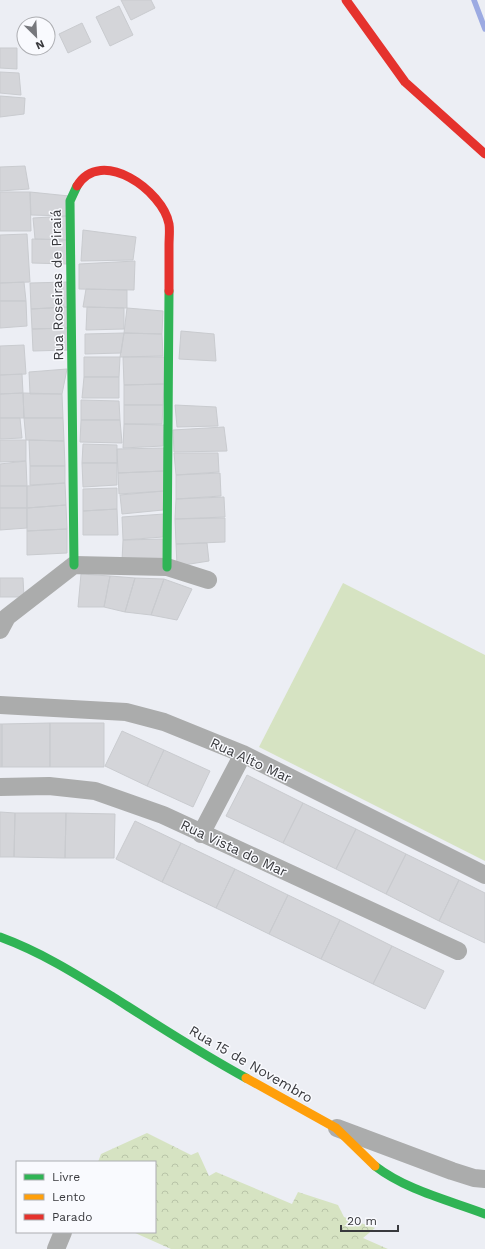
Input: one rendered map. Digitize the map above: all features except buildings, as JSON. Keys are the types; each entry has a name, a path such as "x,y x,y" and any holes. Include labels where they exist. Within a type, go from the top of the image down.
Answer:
{"street":[{"path":"346,0 405,82 485,154"},
{"name":"Rua Roseiras de Piraiá","path":"74,565 70,201 74,188 85,175 99,168 113,170 146,188 162,208 169,223 167,567"},
{"path":"2,620 74,565 167,567 208,580"},
{"name":"Rua Alto Mar","path":"0,704 76,708 139,714 164,722 243,754 485,875"},
{"path":"201,834 243,754"},
{"name":"Rua Vista do Mar","path":"0,787 49,786 95,791 163,815 201,834 458,951"},
{"name":"Rua 15 de Novembro","path":"0,937 25,946 58,963 214,1061 336,1128 366,1159 384,1173 408,1185 485,1214"},
{"path":"336,1128 452,1171 474,1178 485,1179"},
{"path":"56,1249 63,1233"}],"green space":[{"path":"343,583 485,655 485,861 259,747"},
{"path":"147,1133 191,1155 198,1152 209,1176 216,1172 292,1204 298,1192 338,1205 344,1217 375,1228 363,1238 388,1249 171,1249 135,1233 156,1233 156,1161 98,1161 101,1154"}],"waterway":[{"path":"474,0 485,29"}],"traffic: fast":[{"path":"74,565 70,201 77,186"},
{"path":"167,567 169,291"},
{"path":"0,937 30,949 72,972 195,1049 246,1078"},
{"path":"375,1166 400,1182 485,1214"}],"traffic: slow":[{"path":"246,1078 336,1128 375,1166"}],"traffic: jam":[{"path":"346,0 405,82 485,154"},
{"path":"77,186 88,175 101,170 115,172 130,178 144,187 155,199 164,211 169,224 169,291"}]}
